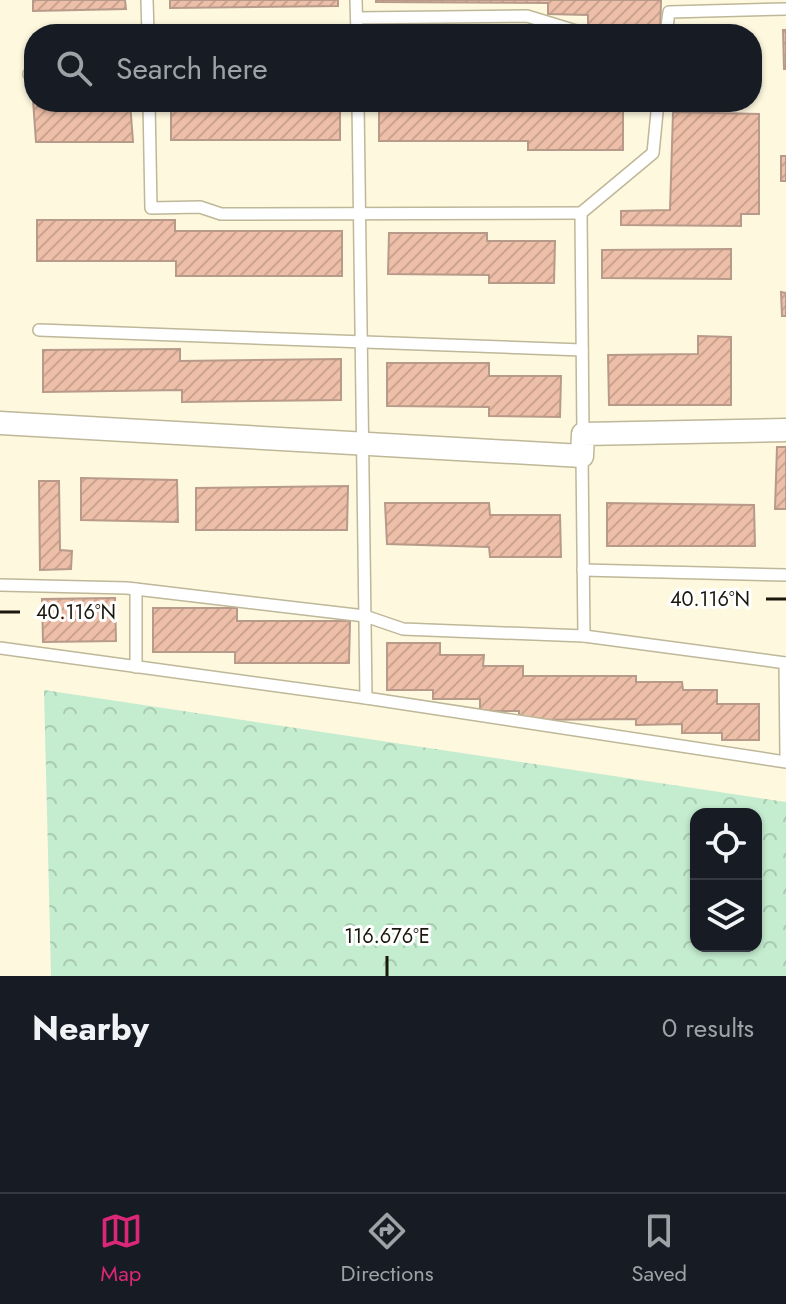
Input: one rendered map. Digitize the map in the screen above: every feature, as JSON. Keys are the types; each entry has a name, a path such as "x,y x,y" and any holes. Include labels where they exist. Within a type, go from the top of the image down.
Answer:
{"street":[{"path":"0,423 364,443 582,445 786,430"}],"lane":[{"path":"147,0 148,24"},
{"path":"356,0 357,24"},
{"path":"669,6 786,9"},
{"path":"357,18 527,16 553,24"},
{"path":"149,112 151,208 200,207 221,214 581,213 653,153 657,112"},
{"path":"358,112 366,698"},
{"path":"581,213 584,636"},
{"path":"39,330 582,350"},
{"path":"583,570 786,575"},
{"path":"0,585 136,589 365,616 403,629 584,636 785,663 786,759 0,648"},
{"path":"136,589 136,667"}],"green space":[{"path":"44,690 786,802 786,976 51,976"}],"building":[{"path":"33,0 125,0 126,9 33,11"},
{"path":"170,0 338,0 338,6 170,8"},
{"path":"661,0 660,24 588,24 588,15 548,14 548,3 376,2"},
{"path":"783,30 786,30 786,69 784,69"},
{"path":"34,112 131,112 133,142 36,142"},
{"path":"171,112 340,112 340,140 171,140"},
{"path":"379,112 623,112 623,150 528,150 528,141 379,141"},
{"path":"673,112 759,114 759,214 741,214 741,226 621,225 621,211 670,210"},
{"path":"781,156 786,156 786,181 781,181"},
{"path":"37,220 175,220 175,231 342,231 342,276 176,276 176,261 37,261"},
{"path":"389,233 487,233 487,241 555,241 554,283 489,283 489,275 388,274"},
{"path":"731,249 731,279 602,278 602,250"},
{"path":"781,292 786,293 786,316 782,316"},
{"path":"698,336 731,337 731,405 609,405 608,355 698,354"},
{"path":"180,349 180,361 341,359 341,400 182,402 182,390 43,392 43,350"},
{"path":"387,363 489,363 489,376 561,376 560,417 489,416 489,407 387,406"},
{"path":"777,447 786,447 786,509 775,509"},
{"path":"81,478 177,480 178,522 81,520"},
{"path":"39,481 59,481 60,550 72,551 71,569 40,570"},
{"path":"348,486 347,530 196,530 196,488"},
{"path":"385,503 489,503 490,515 560,515 561,557 490,557 489,547 387,544"},
{"path":"607,503 754,505 755,546 607,546"},
{"path":"115,598 116,641 43,642 42,599"},
{"path":"153,608 237,608 237,621 350,621 349,663 235,663 235,652 153,652"},
{"path":"387,643 440,643 440,655 484,655 483,666 523,666 523,676 636,676 636,682 682,682 683,690 717,690 717,704 759,704 759,740 722,740 722,733 682,733 682,724 636,725 636,719 519,720 519,711 480,711 480,699 433,699 433,690 387,690"}]}
